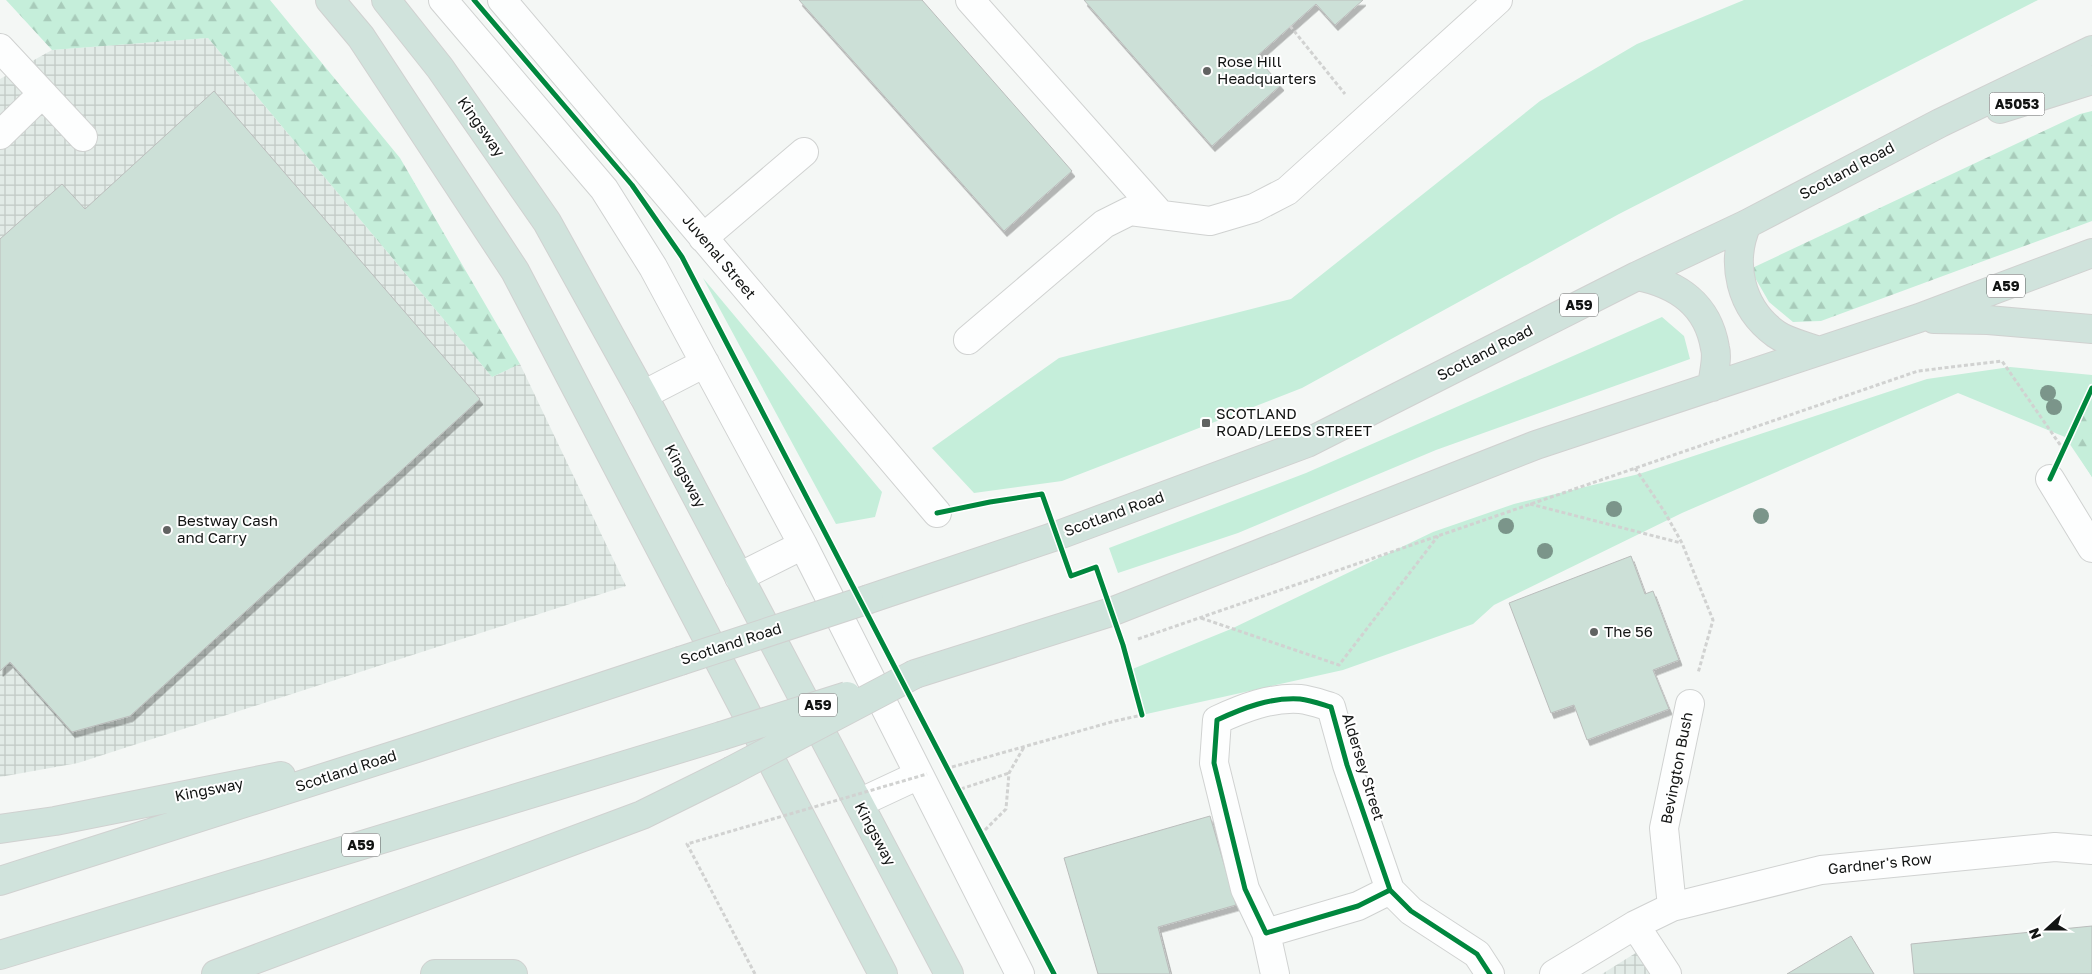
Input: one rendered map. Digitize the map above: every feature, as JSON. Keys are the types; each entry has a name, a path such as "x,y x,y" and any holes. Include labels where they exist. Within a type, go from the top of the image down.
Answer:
{"highway":[{"path":"330,0 361,37 515,272 883,974"},
{"name":"Kingsway","path":"386,0 440,68 547,222 643,395 949,974"},
{"name":"Scotland Road","path":"0,881 417,748 1049,539 1307,443 1638,276 1747,224 1940,123 2092,50"},
{"name":"A5053","path":"1940,123 2012,106 2092,80"},
{"path":"1747,224 1740,240 1738,262 1740,281 1747,300 1758,317 1777,335 1819,351"},
{"name":"A59","path":"0,955 721,736 1111,612 1536,445 1919,318 2092,253"},
{"path":"1638,276 1656,280 1676,288 1702,312 1716,349 1712,387"},
{"path":"1919,318 1988,320 2092,329"},
{"path":"216,974 642,815 731,771 915,674"},
{"name":"Kingsway","path":"0,829 55,821 417,748"},
{"path":"435,974 513,974"}],"street":[{"path":"443,0 604,189 653,267 803,545 935,771 1020,974"},
{"name":"Juvenal Street","path":"502,0 937,513"},
{"path":"970,0 1161,215"},
{"path":"968,340 1104,224 1130,211 1210,221 1254,208 1287,191 1498,0"},
{"path":"0,48 83,137"},
{"path":"0,135 33,85"},
{"path":"703,238 804,152"},
{"path":"643,395 705,363"},
{"path":"2050,479 2092,548"},
{"path":"739,577 803,545"},
{"name":"Aldersey Street","path":"1266,933 1245,889 1214,763 1217,720 1244,707 1269,701 1301,699 1331,707 1347,765 1390,890"},
{"name":"Bevington Bush","path":"1672,907 1664,828 1690,704"},
{"path":"859,803 935,771"},
{"name":"Gardner's Row","path":"1672,907 1821,870 2055,847 2092,850"},
{"path":"1275,974 1266,933 1358,906 1390,890 1411,911 1477,954 1490,974"},
{"path":"1554,974 1635,925 1672,907"},
{"path":"1635,925 1667,974"}],"path":[{"path":"1290,26 1365,120"},
{"path":"1111,612 1123,645 1918,371 2002,361 2063,450"},
{"path":"2050,479 2067,441"},
{"path":"1635,468 1664,511 1682,543 1713,620 1690,704"},
{"path":"1530,504 1682,543"},
{"path":"1200,618 1340,665 1438,535"},
{"path":"755,974 687,844 935,771 1142,715 1140,706"},
{"path":"977,825 981,834 1006,809 1009,773 1024,747"},
{"path":"935,771 952,777"},
{"path":"963,798 957,788 1009,773"}],"shaded area":[{"name":"Bestway Cash and Carry","path":"208,38 492,377 520,364 626,586 78,763 0,777 0,79 52,50"},
{"path":"1642,949 1658,974 1602,974"}],"green space":[{"path":"6,0 270,0 400,158 520,364 492,377 208,38 52,50"},
{"path":"1744,0 2038,0 1619,214 1302,388 1062,481 974,493 932,448 1059,358 1291,299 1540,101 1637,44"},
{"path":"2092,111 2092,221 1821,321 1793,322 1769,302 1750,269 2080,114"},
{"path":"703,278 882,492 875,517 836,524"},
{"path":"1662,317 1684,336 1690,359 1436,450 1238,533 1118,573 1109,548 1306,473"},
{"path":"2010,367 2092,375 2092,477 2065,437 1958,393 1682,513 1494,605 1473,624 1343,670 1142,715 1130,670 1231,629 1433,532 1514,504 1639,474 1927,379"},
{"path":"2092,389 2092,477 2070,442"}],"building":[{"path":"799,0 922,0 1072,171 1004,231"},
{"name":"Rose Hill Headquarters","path":"1084,0 1363,0 1335,25 1316,4 1256,57 1281,85 1212,146"},
{"name":"Bestway Cash and Carry","path":"214,91 480,399 130,716 72,732 10,662 0,671 0,239 62,184 85,209"},
{"name":"The 56","path":"1631,556 1645,594 1653,591 1679,660 1653,670 1669,709 1587,740 1574,705 1551,713 1509,603"},
{"path":"1210,816 1236,905 1158,927 1170,974 1098,974 1064,858"},
{"path":"2092,926 2092,974 1914,974 1911,944"},
{"path":"1851,936 1874,974 1787,974"}],"cycle path":[{"path":"474,0 632,185 682,257 1054,974"},
{"path":"2050,479 2092,388"},
{"path":"937,513 1042,494 1071,576 1096,567 1123,645 1142,715"},
{"path":"1390,890 1358,906 1266,933 1245,889 1214,763 1217,720 1247,708 1278,700 1304,700 1331,707 1347,765 1390,890 1411,911 1477,954 1490,974"}],"place":[{"name":"Rose Hill Headquarters","path":"1207,71"},
{"name":"SCOTLAND ROAD/LEEDS STREET","path":"1206,423"},
{"name":"Bestway Cash and Carry","path":"167,530"},
{"name":"The 56","path":"1594,632"}]}
